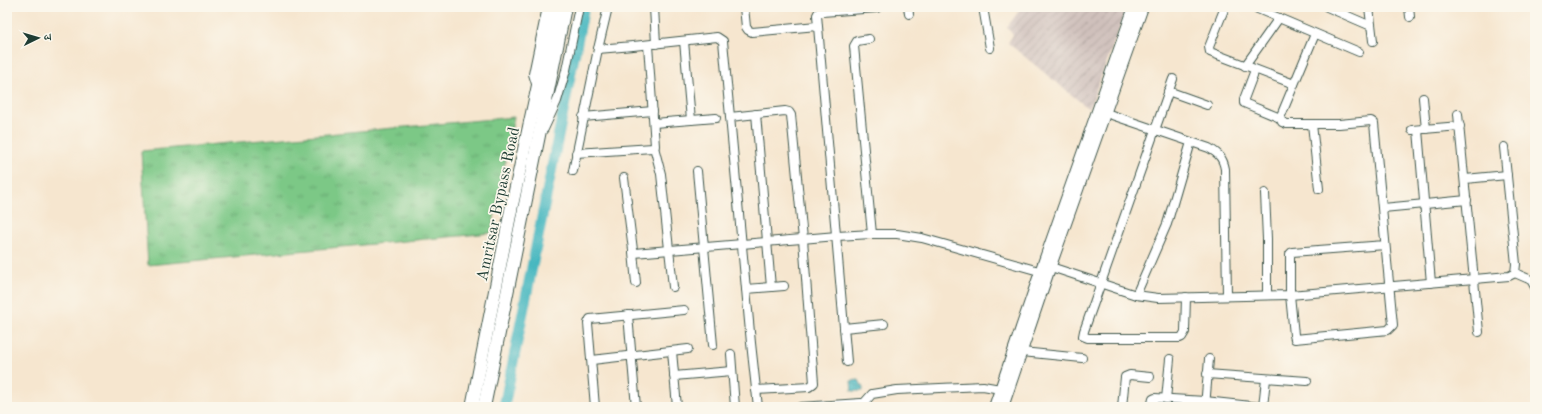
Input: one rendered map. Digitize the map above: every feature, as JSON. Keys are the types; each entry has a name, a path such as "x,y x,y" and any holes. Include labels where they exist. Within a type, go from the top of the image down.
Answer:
{"highway":[{"name":"Amritsar Bypass Road","path":"472,407 555,7"},
{"name":"Amritsar Bypass Road","path":"484,407 565,7"}],"main road":[{"path":"1102,112 1134,7"},
{"path":"1003,407 1005,390 1046,271 1102,112 1143,7"},
{"path":"994,407 1005,390 1022,352 1046,271"}],"street":[{"path":"537,89 533,74 547,7"},
{"path":"538,140 557,101 566,70 579,7"},
{"path":"573,171 583,117 608,7"},
{"path":"654,7 652,44 653,111 656,144 654,147 660,174 673,287"},
{"path":"744,7 746,28 752,32 818,26"},
{"path":"983,7 990,48"},
{"path":"1225,7 1209,50 1212,54 1294,84"},
{"path":"1253,7 1360,52"},
{"path":"1328,7 1371,26"},
{"path":"1369,7 1373,41"},
{"path":"1409,7 1410,17"},
{"path":"847,362 817,15 820,12 877,8"},
{"path":"1245,66 1279,18"},
{"path":"1280,118 1315,34"},
{"path":"598,49 717,37 723,41 758,407"},
{"path":"869,39 856,41 854,46 872,234"},
{"path":"684,41 690,120"},
{"path":"1255,70 1244,99 1244,103 1280,118 1282,122 1287,124 1374,122 1386,245 1393,325 1390,329 1296,338 1294,335 1290,295 1289,256 1292,252 1386,245"},
{"path":"1172,79 1084,331 1084,336 1180,338 1185,332 1186,297"},
{"path":"1168,90 1207,105"},
{"path":"1423,98 1419,130 1431,283"},
{"path":"583,117 653,111"},
{"path":"730,117 785,111 789,112 791,115 803,239 814,383 809,387 756,390"},
{"path":"1102,112 1215,151 1223,160 1225,169 1226,295"},
{"path":"756,114 771,287"},
{"path":"1458,114 1479,332"},
{"path":"654,124 716,118"},
{"path":"1312,124 1319,189"},
{"path":"1419,130 1460,126"},
{"path":"1136,295 1167,224 1191,142"},
{"path":"576,153 654,147"},
{"path":"634,252 704,248 837,236 872,234 912,236 1101,284 1136,295 1158,298 1226,295 1290,295 1389,285 1509,276 1515,272 1516,264 1504,147"},
{"path":"697,171 713,345"},
{"path":"1465,178 1507,175"},
{"path":"624,178 634,252 636,283"},
{"path":"1265,193 1267,239 1266,295"},
{"path":"1382,208 1467,200"},
{"path":"1515,272 1531,280 1535,287"},
{"path":"746,289 784,286"},
{"path":"596,407 588,323 589,320 592,318 684,310"},
{"path":"628,315 636,407"},
{"path":"844,328 884,324"},
{"path":"592,360 688,349"},
{"path":"672,351 677,407"},
{"path":"1022,352 1082,358"},
{"path":"731,354 735,407"},
{"path":"1166,399 1170,359"},
{"path":"1205,404 1209,359"},
{"path":"674,376 732,371"},
{"path":"1207,374 1307,381"},
{"path":"1122,407 1125,377 1130,375 1150,377"},
{"path":"1151,407 1154,399 1166,399 1205,404 1262,407 1266,379"},
{"path":"800,407 865,405 872,394 897,390 983,386 1005,390"}],"shaded area":[{"path":"1022,7 1122,7 1126,11 1089,109 1008,43 1013,35 1007,27"}],"green space":[{"path":"514,117 491,233 148,265 141,151"}],"water":[{"path":"859,380 863,391 852,391 851,381"}],"waterway":[{"path":"504,407 584,7"}]}
